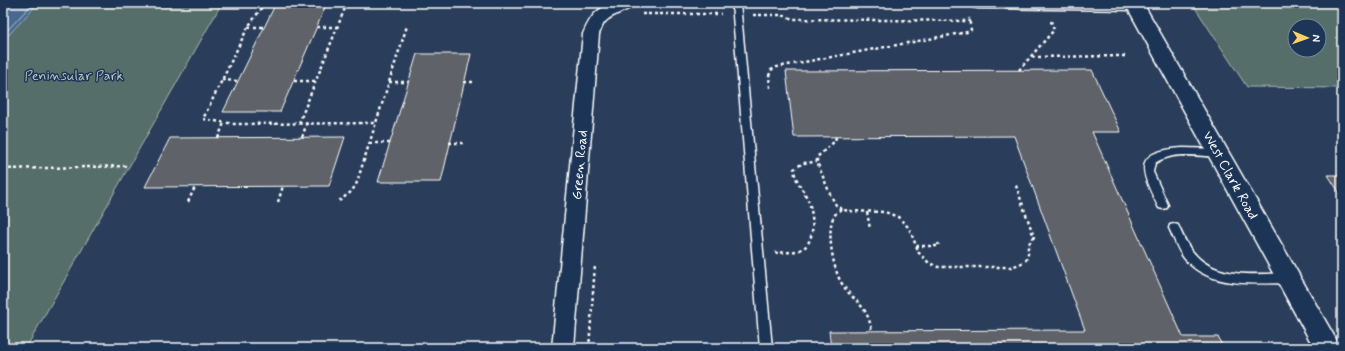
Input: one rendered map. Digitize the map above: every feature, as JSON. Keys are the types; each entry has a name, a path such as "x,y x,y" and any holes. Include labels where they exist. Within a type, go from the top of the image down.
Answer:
{"street":[{"path":"978,3 1135,4"},
{"name":"West Clark Road","path":"1135,4 1328,348"},
{"name":"Green Road","path":"563,348 590,34 598,19 612,9 634,9"}],"lane":[{"path":"736,3 766,348"},
{"path":"1163,204 1148,172 1150,162 1157,156 1169,153 1219,153"},
{"path":"1174,228 1191,258 1208,270 1226,277 1289,278"}],"path":[{"path":"266,3 248,27 203,119 224,123 376,123"},
{"path":"299,123 347,3"},
{"path":"634,9 726,14"},
{"path":"747,14 782,15 793,19 970,21"},
{"path":"770,88 769,76 771,70 777,67 967,32 971,30 968,17"},
{"path":"1019,70 1032,57 1054,30 1049,17"},
{"path":"339,201 351,192 356,185 407,26"},
{"path":"248,27 264,27"},
{"path":"316,27 337,27"},
{"path":"1032,57 1127,56"},
{"path":"222,80 238,81"},
{"path":"294,81 316,81"},
{"path":"389,82 408,82"},
{"path":"464,82 475,82"},
{"path":"218,138 224,123"},
{"path":"302,137 307,123"},
{"path":"836,136 835,141 817,157 817,162 835,203 841,209 867,212 885,212 896,215 903,220 914,234 918,253 922,260 928,265 938,267 1021,265 1029,254 1028,245 1034,237 1015,183"},
{"path":"369,143 390,143"},
{"path":"449,143 463,143"},
{"path":"782,252 804,247 809,242 813,215 808,200 796,179 794,169 803,163 817,162"},
{"path":"3,168 128,166"},
{"path":"278,202 283,186"},
{"path":"188,202 195,187"},
{"path":"841,209 834,216 831,234 836,271 840,282 864,306 870,317 872,331"},
{"path":"867,212 870,229"},
{"path":"916,246 939,246 938,243"},
{"path":"589,348 595,262"}],"green space":[{"name":"Peninsular Park","path":"38,3 222,3 26,348 3,348 3,41"},
{"path":"1192,3 1342,3 1342,88 1247,87"}],"water":[{"path":"3,3 38,3 3,41"}],"building":[{"path":"276,3 327,3 280,112 223,112"},
{"path":"417,54 471,54 441,182 378,182"},
{"path":"1092,70 1121,132 1092,132 1183,337 1218,337 1223,348 831,348 829,331 1085,330 1014,136 794,137 786,71"},
{"path":"345,137 329,186 145,187 170,138"},
{"path":"1328,175 1342,175 1342,197"}]}
